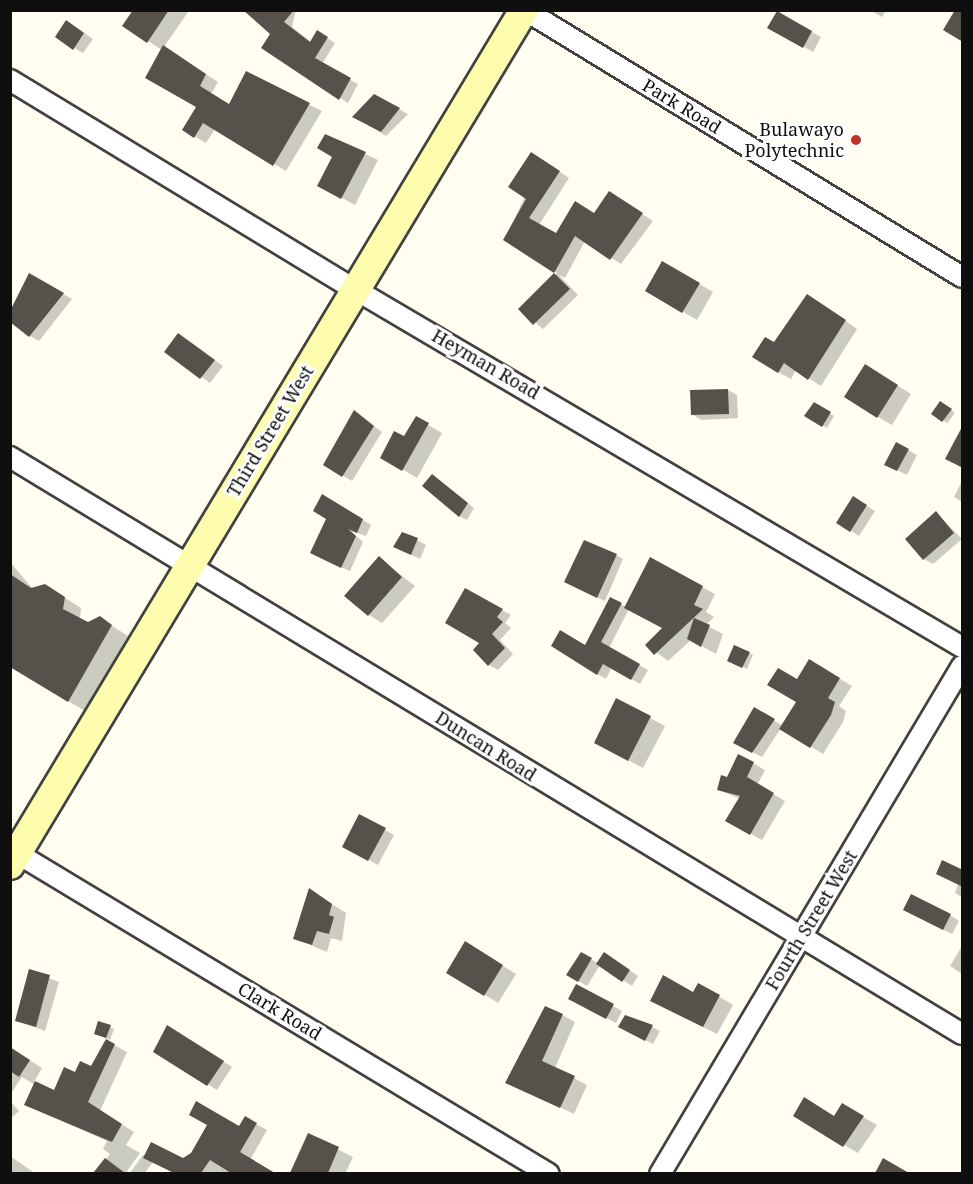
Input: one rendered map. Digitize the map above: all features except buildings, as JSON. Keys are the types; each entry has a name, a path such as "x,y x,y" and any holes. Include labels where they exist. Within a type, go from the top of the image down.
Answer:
{"main road":[{"name":"Third Street West","path":"13,856 525,10"}],"street":[{"name":"Park Road","path":"525,10 963,277"},
{"name":"Heyman Road","path":"10,80 356,290 963,647"},
{"name":"Duncan Road","path":"10,457 189,564 799,938 963,1034"},
{"name":"Fourth Street West","path":"660,1173 963,666"},
{"name":"Clark Road","path":"13,856 549,1173"}],"place":[{"name":"Bulawayo Polytechnic","path":"856,140"}]}
